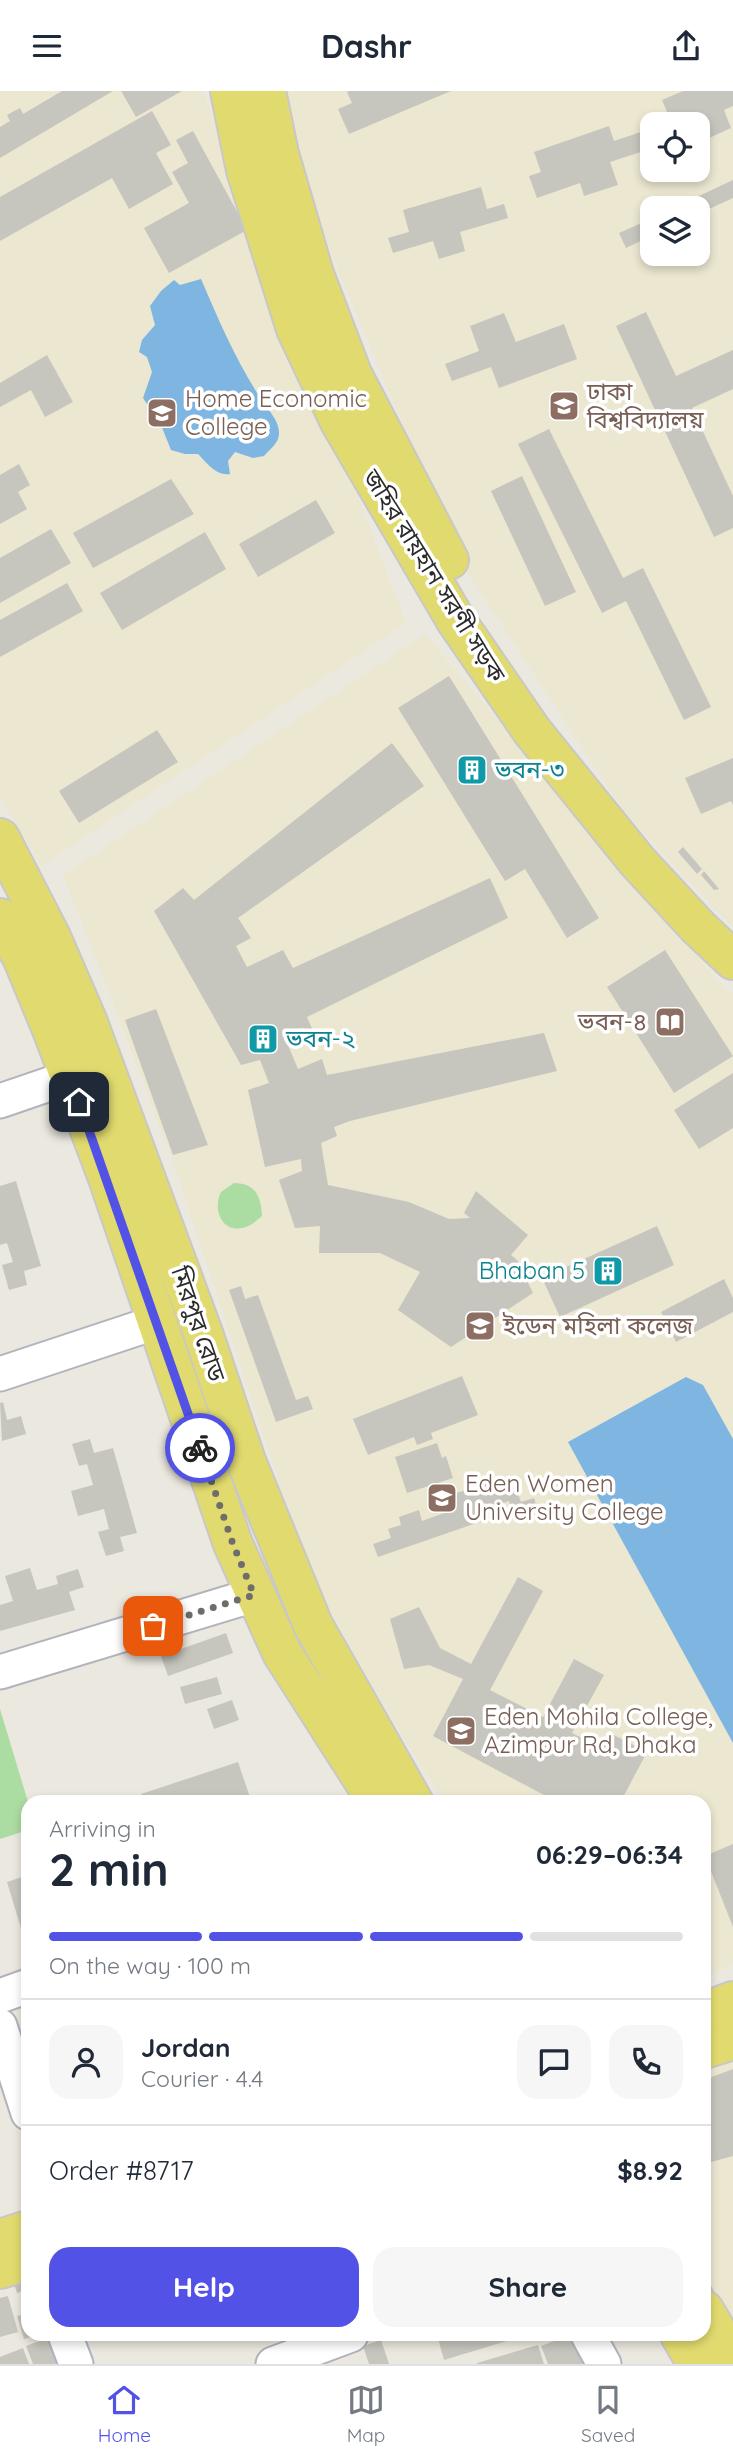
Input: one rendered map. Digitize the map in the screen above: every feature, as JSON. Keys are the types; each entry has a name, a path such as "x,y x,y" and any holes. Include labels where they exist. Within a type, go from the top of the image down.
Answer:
{"main road":[{"name":"জহির রায়হান সরণী সড়ক","path":"230,91 246,170 296,329 323,389 347,433 455,619 532,731 637,861 698,927 733,960"},
{"path":"266,91 279,154 314,274 352,374 472,604 597,779 708,907 733,930"},
{"name":"মিরপুর রোড","path":"0,838 51,937 87,1020 198,1321 246,1461 313,1625 409,1795"},
{"name":"মিরপুর রোড","path":"0,918 22,957 70,1077 233,1544 254,1595 282,1653 373,1795"},
{"path":"711,2009 733,2001"},
{"path":"711,2047 733,2040"},
{"path":"0,2239 21,2233"},
{"path":"0,2269 21,2263"},
{"path":"711,2322 733,2359"},
{"path":"684,2341 697,2364"}],"street":[{"path":"0,1100 70,1077"},
{"path":"0,1374 157,1322"},
{"path":"0,1672 254,1595"},
{"path":"0,1996 21,1988"},
{"path":"0,2026 21,2091"},
{"path":"67,2341 76,2364"},
{"path":"591,2341 604,2364"},
{"path":"273,2364 341,2347"}],"shaded area":[{"name":"Home Economic College","path":"0,91 203,91 406,623 41,866 0,797"},
{"name":"ঢাকা বিশ্ববিদ্যালয়","path":"287,91 733,91 733,928 625,813 458,558 312,207"},
{"name":"ইডেন মহিলা কলেজ","path":"425,634 719,982 733,994 733,1965 711,1974 711,1795 440,1795 378,1696 323,1597 281,1487 174,1165 63,875"},
{"path":"733,2044 733,2331 711,2291 711,2055"}],"green space":[{"path":"234,1183 248,1185 259,1197 262,1216 245,1227 228,1226 218,1211 221,1192"},
{"path":"0,1709 26,1795 21,1795 21,1832 0,1839"}],"water":[{"path":"201,279 235,354 279,429 277,440 264,456 253,458 235,452 228,461 230,474 216,471 198,454 171,450 161,425 143,398 152,372 147,357 139,352 142,340 155,325 150,306 174,280 180,285"},
{"path":"686,1377 703,1385 733,1439 733,1743 568,1442"}],"building":[{"path":"62,91 113,91 0,158 0,127 10,121 7,115 20,108 23,114"},
{"path":"121,91 182,91 136,117"},
{"path":"451,91 349,134 338,109 352,103 347,92"},
{"path":"683,91 733,91 733,106 724,110 731,128 710,138 710,112 667,112 662,100"},
{"path":"152,111 171,145 156,153 173,184 129,209 112,178 0,241 0,197"},
{"path":"609,126 614,141 640,132 640,152 610,162 618,185 584,196 580,183 537,198 529,176 541,172 534,152"},
{"path":"193,131 247,230 169,273 144,228 189,203 172,172 188,163 176,140"},
{"path":"733,180 733,198 710,209 710,196 699,196"},
{"path":"481,187 487,209 504,204 508,218 460,232 465,251 439,259 433,241 393,253 388,238 409,232 403,210"},
{"path":"640,224 640,241 626,248 619,233"},
{"path":"646,312 676,376 733,350 733,389 692,408 733,496 733,528 714,537 616,326"},
{"path":"504,313 516,342 564,324 577,359 499,388 491,367 452,381 445,364 479,351 470,326"},
{"path":"47,355 73,402 45,417 31,390 0,407 0,383"},
{"path":"549,429 623,578 643,568 711,707 684,720 626,601 602,613 518,444"},
{"path":"19,464 30,485 18,492 27,509 0,524 0,475"},
{"path":"522,476 576,592 545,606 491,491"},
{"path":"171,479 194,514 93,568 73,533"},
{"path":"316,500 335,533 258,577 239,544"},
{"path":"51,529 71,563 0,603 0,558"},
{"path":"205,532 226,569 122,630 100,593"},
{"path":"67,583 83,611 0,657 0,620"},
{"name":"ভবন-৩","path":"449,676 599,918 567,938 525,869 505,881 398,708"},
{"path":"157,730 178,762 79,823 59,791"},
{"name":"ভবন-২","path":"392,743 424,786 238,918 251,938 236,946 247,967 283,950 293,968 490,878 508,918 307,1017 313,1031 288,1045 298,1069 322,1059 327,1075 544,1033 557,1071 350,1121 334,1127 337,1136 321,1143 328,1185 409,1202 449,1219 470,1218 464,1213 476,1191 528,1235 511,1255 517,1260 533,1293 451,1347 398,1310 420,1272 380,1253 319,1253 320,1226 295,1228 279,1180 302,1171 301,1159 265,1167 248,1090 269,1083 260,1060 241,1065 154,911 183,888 194,900"},
{"path":"733,758 733,805 731,801 701,814 685,778"},
{"path":"683,847 702,869 697,874 678,852"},
{"path":"704,871 719,889 714,890 701,875"},
{"name":"ভবন-৪","path":"665,950 733,1056 674,1093 607,987"},
{"path":"156,1009 208,1145 173,1155 125,1020"},
{"path":"733,1073 733,1128 699,1149 674,1110"},
{"path":"16,1181 41,1266 24,1271 27,1285 9,1290 2,1265 13,1262 7,1243 0,1245 0,1186"},
{"name":"Bhaban 5","path":"657,1226 674,1265 560,1317 542,1278"},
{"path":"724,1279 733,1298 733,1312 676,1342 661,1312"},
{"path":"241,1286 245,1299 258,1295 296,1400 308,1396 313,1409 276,1422 229,1290"},
{"path":"462,1376 478,1415 431,1433 433,1439 417,1445 414,1437 368,1455 353,1419"},
{"path":"3,1402 7,1420 21,1416 26,1434 2,1441 0,1403"},
{"path":"90,1439 94,1453 113,1448 137,1533 120,1537 124,1551 106,1556 98,1532 109,1529 104,1509 78,1516 71,1491 93,1485 87,1464 79,1466 72,1444"},
{"path":"437,1443 442,1458 446,1456 453,1478 407,1493 395,1457"},
{"path":"495,1480 500,1491 515,1486 521,1502 534,1498 536,1504 513,1512 509,1501 490,1507 494,1517 378,1557 373,1544 391,1538 388,1529 401,1525 399,1517 419,1510 422,1521 447,1512 442,1498"},
{"path":"30,1568 37,1590 58,1584 56,1576 78,1569 84,1587 69,1592 75,1610 0,1631 0,1605 13,1601 5,1576"},
{"path":"518,1577 543,1591 490,1690 543,1717 574,1659 604,1675 572,1733 600,1747 608,1732 647,1752 624,1795 544,1795 433,1736 463,1679 429,1665 404,1669 390,1619 419,1607 440,1648 471,1664"},
{"path":"226,1633 233,1653 168,1676 161,1656"},
{"path":"217,1677 222,1694 185,1704 180,1687"},
{"path":"232,1700 239,1720 214,1729 207,1709"},
{"path":"238,1762 249,1795 141,1795"},
{"path":"733,1844 733,1927 711,1871 711,1853"},
{"path":"21,1877 21,1928 7,1882"},
{"path":"733,2069 733,2156 711,2162 711,2077"},
{"path":"21,2267 21,2292 17,2293 10,2271"},
{"path":"711,2286 720,2302 711,2304"},
{"path":"8,2296 18,2332 0,2337 0,2298"},
{"path":"40,2341 59,2341 70,2364 33,2364 26,2346"},
{"path":"381,2341 389,2364 369,2364 363,2346"},
{"path":"439,2341 506,2341 444,2360"},
{"path":"554,2341 582,2341 591,2364 548,2364 541,2346"},
{"path":"538,2345 544,2364 477,2364 477,2363"},
{"path":"23,2348 29,2364 0,2364 0,2357"}],"way so far":[{"path":"153,1626 254,1595 233,1544 200,1448"}],"place":[{"name":"ঢাকা বিশ্ববিদ্যালয়","path":"564,406"},
{"name":"Home Economic College","path":"162,413"},
{"name":"ভবন-৩","path":"472,770"},
{"name":"ভবন-৪","path":"670,1022"},
{"name":"ভবন-২","path":"263,1039"},
{"name":"Bhaban 5","path":"608,1271"},
{"name":"ইডেন মহিলা কলেজ","path":"480,1326"},
{"name":"Eden Women University College","path":"442,1498"},
{"name":"Eden Mohila College, Azimpur Rd, Dhaka","path":"461,1731"}],"route":[{"path":"79,1102 200,1448"}]}
